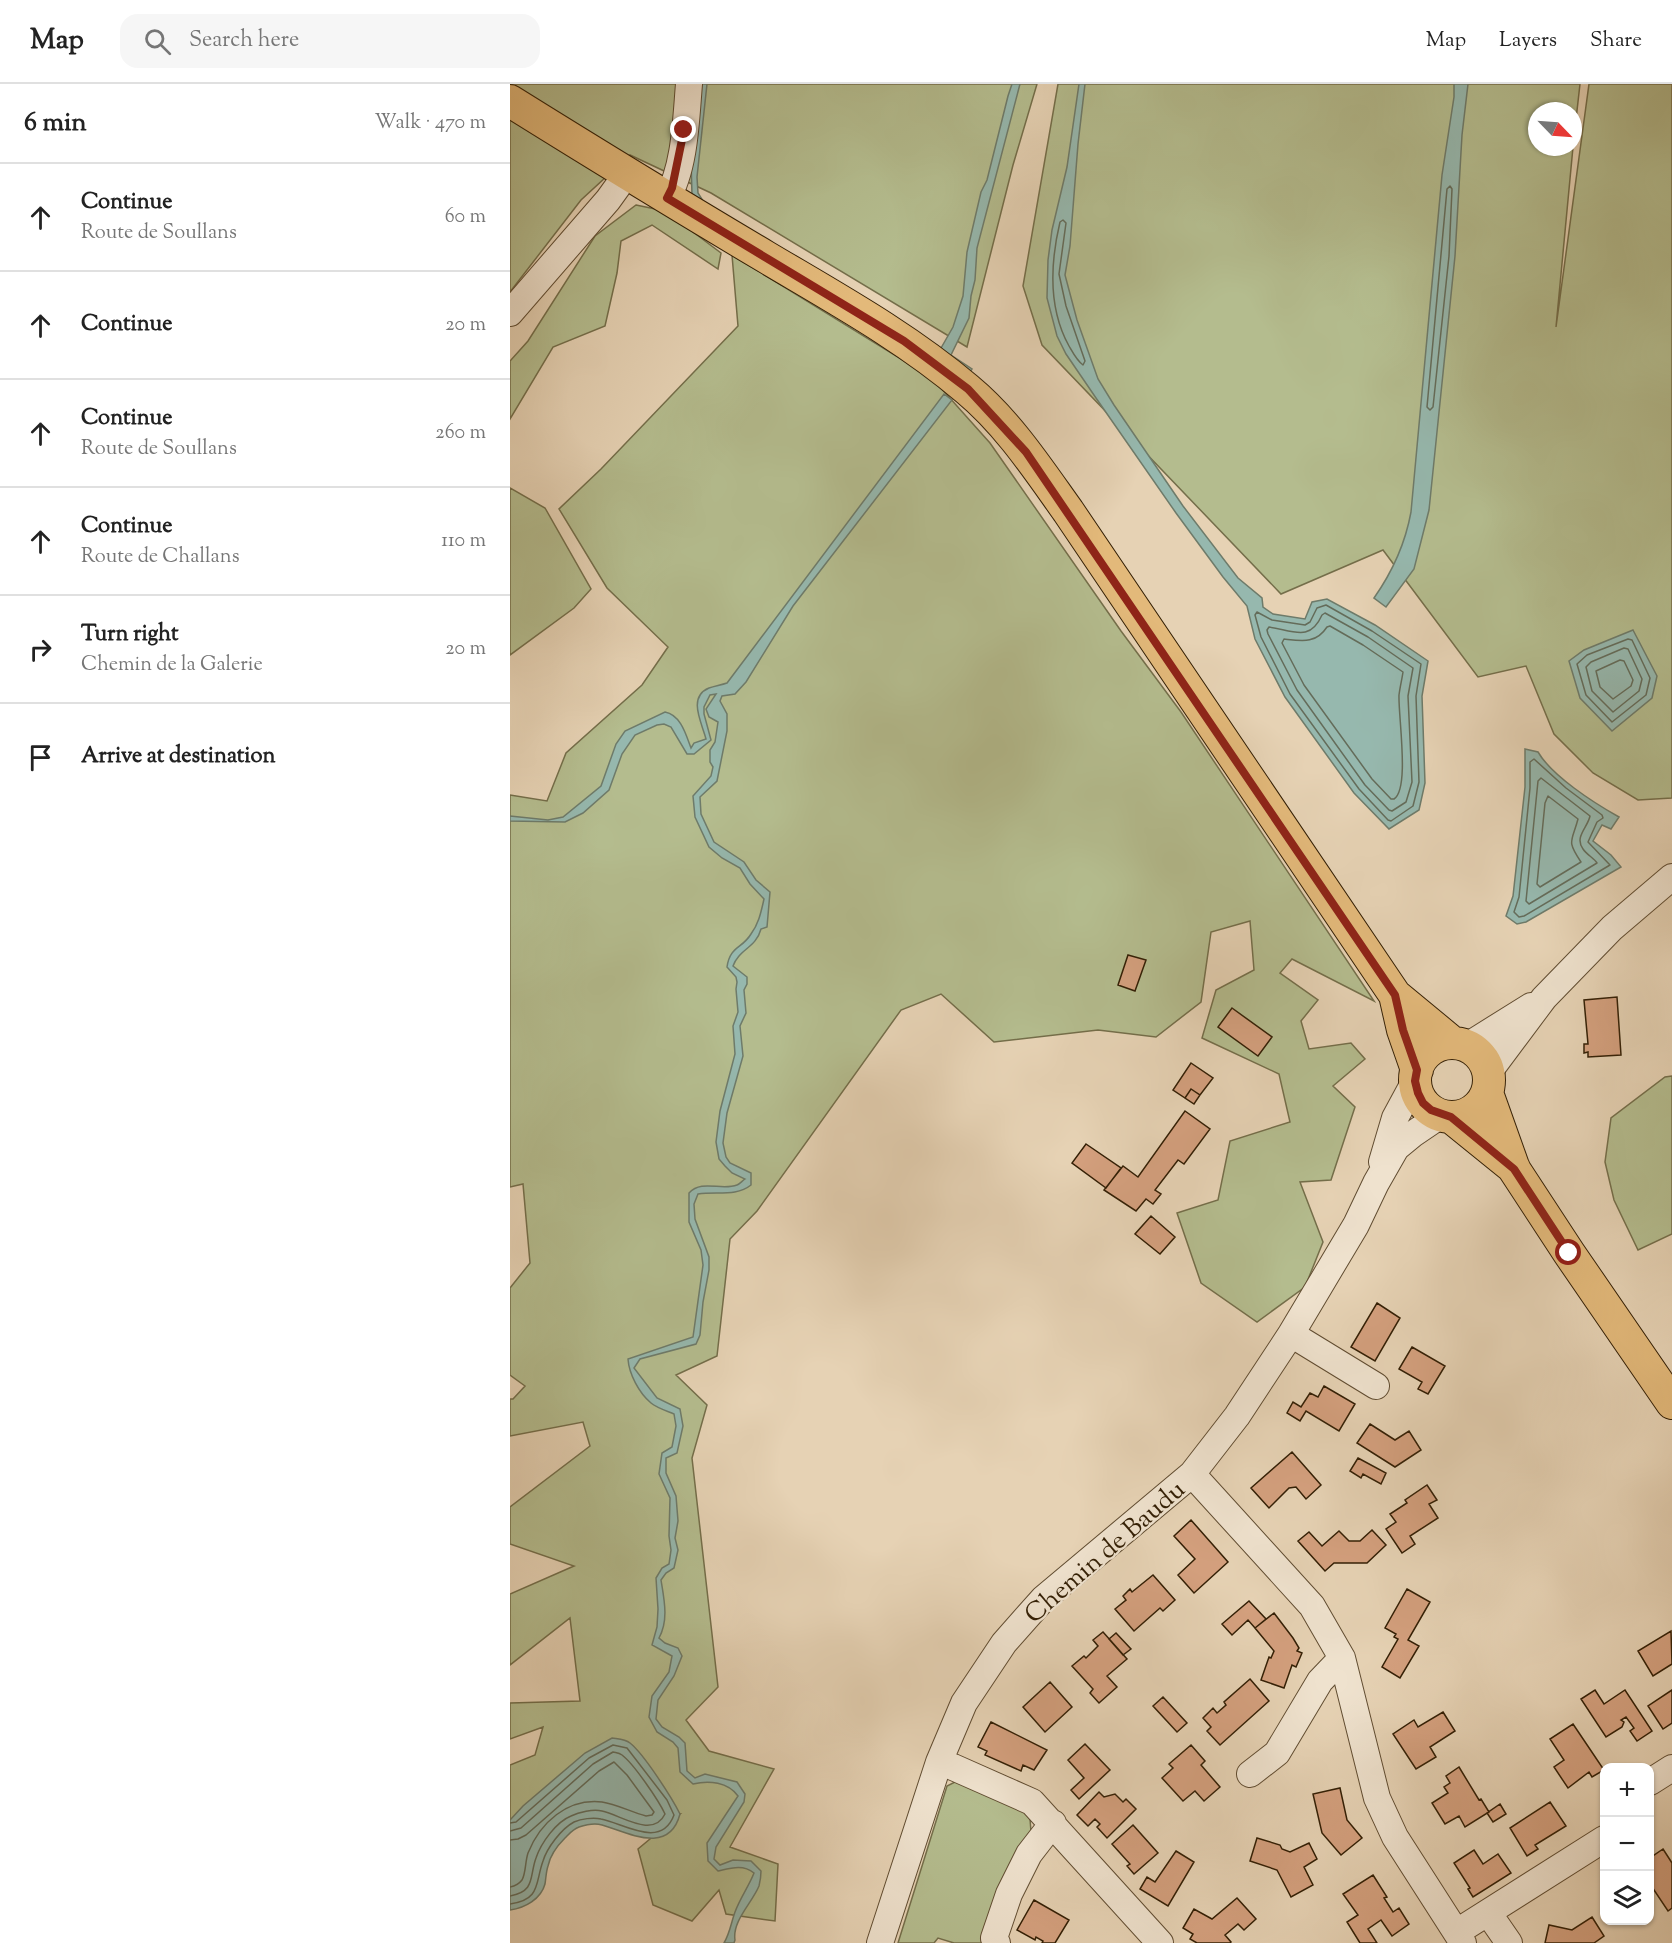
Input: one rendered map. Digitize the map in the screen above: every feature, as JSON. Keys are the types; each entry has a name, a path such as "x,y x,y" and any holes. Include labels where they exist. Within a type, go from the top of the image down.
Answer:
{"main road":[{"path":"510,101 626,174 904,341 963,385 990,411 1026,452 1056,495 1395,995 1482,1058 1514,1169 1672,1403"},
{"path":"1395,995 1416,1075 1418,1093 1423,1103 1431,1110 1446,1116 1514,1169"},
{"path":"1416,1075 1422,1059 1430,1051 1438,1046 1460,1044"},
{"path":"1446,1116 1462,1116 1472,1112 1481,1103 1488,1083"}],"street":[{"path":"667,198 678,166 689,84"},
{"path":"510,313 608,200 626,174"},
{"path":"1488,1083 1544,998 1612,928 1672,877"},
{"path":"1460,1044 1544,998"},
{"name":"Chemin de Baudu","path":"1376,1183 1395,1118 1416,1075"},
{"name":"Chemin de Baudu","path":"880,1943 939,1762 964,1703 1004,1643 1043,1599 1192,1474 1237,1416 1291,1334 1356,1225 1396,1148 1413,1134 1446,1116"},
{"path":"1291,1334 1376,1386"},
{"path":"1192,1474 1312,1606 1342,1658 1377,1798 1395,1837 1460,1938 1489,1914 1600,1842"},
{"path":"1250,1774 1277,1754 1320,1681 1342,1658"},
{"path":"939,1762 1032,1802 1160,1943"},
{"path":"1654,1779 1672,1768"},
{"path":"998,1943 994,1938 1009,1894 1029,1854 1053,1823"},
{"path":"1489,1914 1509,1943"}],"green space":[{"path":"510,84 1037,84 1013,165 967,347 711,193 630,155 581,200 510,292"},
{"path":"1058,84 1580,84 1578,102 1528,102 1528,156 1572,156 1556,327 1579,156 1582,156 1582,136 1589,84 1672,84 1672,798 1638,800 1593,773 1554,734 1526,666 1478,677 1383,550 1281,594 1042,345 1023,286"},
{"path":"636,205 665,211 721,253 718,269 652,225 621,241 617,273 605,326 553,347 510,419 510,361 528,341 595,236"},
{"path":"732,255 932,378 990,443 1121,631 1181,712 1374,1001 1292,959 1280,973 1318,1000 1301,1021 1309,1049 1351,1043 1365,1059 1333,1086 1355,1107 1331,1180 1300,1182 1323,1242 1305,1287 1257,1322 1201,1283 1177,1213 1218,1200 1230,1141 1290,1122 1279,1074 1202,1038 1216,990 1254,970 1250,921 1211,932 1201,1002 1156,1037 1098,1030 994,1042 941,994 901,1010 757,1211 730,1239 717,1356 676,1375 707,1405 692,1458 718,1687 686,1720 709,1751 774,1769 730,1847 778,1864 775,1921 726,1914 719,1890 692,1921 653,1905 638,1849 680,1814 510,1829 510,1765 535,1755 543,1727 510,1739 510,1703 580,1701 570,1618 510,1665 510,1594 574,1566 510,1544 510,1507 590,1446 583,1422 510,1436 510,1399 513,1399 525,1386 510,1375 510,1288 530,1263 523,1184 510,1187 510,795 547,801 566,753 642,685 668,647 607,588 559,509 601,469 738,326"},
{"path":"510,488 545,508 591,589 574,608 510,655"},
{"path":"1672,1076 1672,1234 1638,1250 1614,1200 1605,1162 1611,1118 1665,1077"},
{"path":"966,1781 1024,1809 1030,1819 1031,1832 1018,1850 981,1943 954,1943 938,1938 934,1943 898,1943 947,1786 955,1782"}],"water":[{"path":"701,84 707,84 697,177 698,193 703,201 941,348 953,327 963,296 967,252 1008,96 1012,84 1020,84 977,248 969,318 951,355 972,369 969,374 692,195 691,160"},
{"path":"1079,84 1085,84 1070,246 1065,275 1077,320 1098,379 1183,506 1238,578 1262,598 1263,607 1273,614 1305,619 1312,602 1327,599 1375,625 1428,661 1422,696 1425,783 1419,810 1389,829 1354,793 1285,697 1255,639 1247,606 1176,513 1066,354 1057,336 1047,298 1048,260 1052,230 1067,167"},
{"path":"1454,84 1468,84 1462,135 1455,256 1429,510 1414,569 1386,607 1374,598 1397,557 1411,512 1442,175"},
{"path":"944,394 952,400 793,606 746,682 735,694 722,696 720,701 727,714 727,731 717,781 700,797 701,814 714,842 744,862 756,880 770,892 767,927 761,929 759,935 739,956 733,966 747,977 744,990 746,1013 740,1026 743,1056 727,1113 723,1143 730,1163 751,1173 751,1185 739,1191 698,1194 694,1204 695,1219 709,1257 700,1335 696,1344 640,1359 634,1368 657,1398 680,1409 683,1426 677,1453 666,1458 666,1473 676,1496 678,1521 675,1538 678,1550 674,1568 661,1580 665,1617 659,1638 678,1648 682,1656 674,1676 658,1700 656,1719 662,1727 685,1743 687,1771 695,1778 705,1774 737,1782 745,1794 744,1802 716,1847 714,1859 720,1865 733,1860 751,1861 761,1871 759,1886 736,1926 734,1943 724,1943 737,1907 754,1873 741,1868 718,1871 708,1861 707,1843 738,1796 734,1791 718,1783 693,1784 680,1772 678,1748 657,1732 649,1717 652,1696 669,1672 672,1656 652,1645 657,1627 656,1578 662,1568 669,1564 671,1550 670,1498 659,1474 662,1453 672,1447 676,1426 674,1414 653,1405 642,1394 633,1377 628,1359 693,1337 703,1265 701,1250 689,1222 689,1193 706,1186 737,1185 745,1179 732,1173 719,1159 716,1142 720,1111 735,1054 733,1026 738,1012 736,977 727,967 731,955 754,930 764,899 750,884 740,868 722,858 709,847 695,817 693,796 711,776 713,767 710,762 710,750 715,742 718,722 709,717 706,709 716,694 710,695 704,707 711,740 694,754 687,754 671,727 664,724 657,725 635,735 622,754 609,790 583,813 565,822 510,821 510,816 548,820 563,817 601,786 616,744 625,731 665,712 679,721 691,748 694,743 706,739 697,704 702,692 727,683"},
{"path":"1633,630 1657,676 1652,698 1612,731 1580,698 1569,661 1584,650"},
{"path":"1525,749 1538,752 1563,779 1586,797 1619,817 1611,829 1602,825 1593,841 1611,855 1621,867 1526,922 1517,924 1506,916 1513,896 1525,787"},
{"path":"612,1738 630,1743 650,1766 680,1814 675,1827 667,1834 657,1838 635,1836 599,1824 577,1828 562,1841 552,1855 547,1868 545,1884 540,1894 527,1905 510,1910 510,1820 585,1753"}],"building":[{"path":"1128,955 1146,960 1135,991 1118,985"},
{"path":"1617,997 1621,1055 1588,1057 1588,1052 1584,1053 1584,1044 1588,1044 1584,1000"},
{"path":"1232,1008 1272,1037 1258,1056 1218,1027"},
{"path":"1191,1063 1213,1078 1200,1095 1191,1089 1185,1098 1173,1090"},
{"path":"1191,1089 1200,1095 1194,1104 1185,1098"},
{"path":"1185,1111 1210,1129 1184,1164 1178,1160 1155,1190 1161,1194 1153,1204 1146,1199 1136,1211 1104,1190 1123,1166 1138,1177"},
{"path":"1086,1144 1121,1168 1106,1188 1072,1163"},
{"path":"1151,1216 1175,1237 1160,1254 1135,1234"},
{"path":"1377,1303 1400,1318 1375,1361 1351,1347"},
{"path":"1412,1347 1445,1366 1428,1394 1418,1389 1422,1382 1399,1369"},
{"path":"1324,1386 1355,1404 1339,1431 1306,1411 1300,1421 1287,1413 1293,1402 1301,1407 1310,1393 1318,1397"},
{"path":"1370,1424 1395,1440 1409,1431 1421,1450 1395,1467 1357,1443"},
{"path":"1292,1452 1321,1485 1306,1499 1296,1487 1289,1488 1269,1508 1251,1488"},
{"path":"1358,1458 1386,1473 1381,1484 1363,1474 1361,1478 1350,1471"},
{"path":"1427,1485 1437,1500 1429,1504 1438,1518 1410,1536 1415,1544 1402,1553 1386,1529 1396,1522 1390,1514 1407,1503 1405,1500"},
{"path":"1191,1520 1228,1562 1194,1593 1178,1575 1195,1559 1174,1536"},
{"path":"1372,1530 1386,1545 1367,1563 1334,1563 1325,1571 1298,1541 1309,1532 1322,1546 1339,1531 1349,1541 1360,1541"},
{"path":"1153,1575 1175,1600 1163,1611 1160,1608 1134,1631 1115,1609 1126,1600 1123,1596 1130,1589 1132,1592"},
{"path":"1407,1589 1430,1602 1408,1640 1419,1646 1400,1678 1382,1667 1398,1639 1394,1637 1396,1634 1385,1628"},
{"path":"1249,1601 1266,1619 1255,1628 1248,1620 1232,1635 1222,1624"},
{"path":"1274,1613 1293,1638 1299,1648 1297,1651 1302,1653 1296,1667 1292,1665 1284,1688 1261,1680 1269,1657 1271,1658 1274,1651 1255,1628"},
{"path":"1671,1631 1672,1664 1653,1676 1638,1651"},
{"path":"1103,1632 1127,1659 1107,1676 1117,1687 1099,1703 1090,1693 1093,1689 1072,1666 1084,1656 1086,1658 1098,1646 1093,1640"},
{"path":"1116,1633 1131,1649 1123,1655 1109,1639"},
{"path":"1250,1679 1269,1701 1220,1745 1207,1731 1211,1727 1203,1718 1213,1708 1217,1713 1226,1705 1224,1702"},
{"path":"1050,1682 1072,1707 1045,1732 1023,1707"},
{"path":"1595,1690 1604,1704 1625,1690 1652,1731 1637,1741 1630,1731 1634,1728 1626,1717 1621,1720 1624,1722 1622,1727 1606,1737 1581,1699"},
{"path":"1672,1690 1672,1723 1663,1729 1648,1706"},
{"path":"1163,1697 1187,1723 1177,1732 1153,1706"},
{"path":"1443,1712 1455,1731 1430,1747 1436,1757 1416,1769 1393,1734 1414,1720 1418,1727"},
{"path":"991,1722 1047,1750 1034,1770 1023,1765 1021,1771 985,1755 987,1751 978,1747"},
{"path":"1573,1724 1600,1764 1600,1772 1592,1777 1589,1772 1568,1788 1554,1767 1564,1760 1550,1739"},
{"path":"1085,1744 1110,1770 1079,1799 1071,1790 1084,1778 1068,1760"},
{"path":"1191,1745 1205,1761 1201,1765 1220,1787 1204,1801 1195,1791 1183,1801 1162,1778 1173,1768 1169,1764"},
{"path":"1459,1767 1489,1812 1465,1827 1459,1816 1445,1824 1432,1803 1448,1793 1444,1787 1450,1783 1446,1776"},
{"path":"1340,1788 1347,1820 1362,1838 1341,1855 1322,1833 1313,1794"},
{"path":"1099,1792 1104,1797 1115,1794 1123,1802 1126,1799 1136,1809 1107,1838 1097,1827 1100,1824 1095,1819 1088,1826 1077,1815"},
{"path":"1550,1802 1566,1826 1535,1845 1538,1849 1527,1856 1510,1828"},
{"path":"1500,1804 1506,1814 1493,1822 1487,1813"},
{"path":"1133,1825 1158,1853 1134,1874 1127,1866 1130,1864 1112,1844"},
{"path":"1257,1838 1280,1845 1282,1849 1290,1852 1309,1843 1317,1859 1304,1867 1313,1885 1291,1897 1277,1870 1250,1861"},
{"path":"1663,1849 1672,1863 1672,1908 1668,1911 1654,1890 1654,1855"},
{"path":"1474,1850 1483,1864 1498,1854 1511,1873 1473,1897 1454,1863"},
{"path":"1176,1851 1194,1862 1168,1906 1140,1889 1147,1877 1155,1882"},
{"path":"1373,1875 1387,1897 1384,1898 1393,1912 1399,1908 1409,1924 1392,1936 1381,1920 1368,1929 1377,1943 1360,1943 1347,1922 1358,1915 1343,1894"},
{"path":"1237,1898 1256,1919 1244,1930 1238,1924 1225,1935 1230,1943 1197,1943 1190,1939 1193,1934 1183,1928 1194,1909 1212,1919"},
{"path":"1034,1900 1069,1920 1055,1943 1042,1943 1043,1941 1036,1937 1035,1940 1017,1930"},
{"path":"1592,1917 1604,1936 1594,1943 1545,1943 1549,1925 1572,1930"}],"route":[{"path":"684,130 678,166 667,198 904,341 968,389 1026,452 1395,995 1403,1030 1417,1070 1415,1081 1423,1103 1441,1115 1451,1117 1514,1169 1569,1253"}]}
